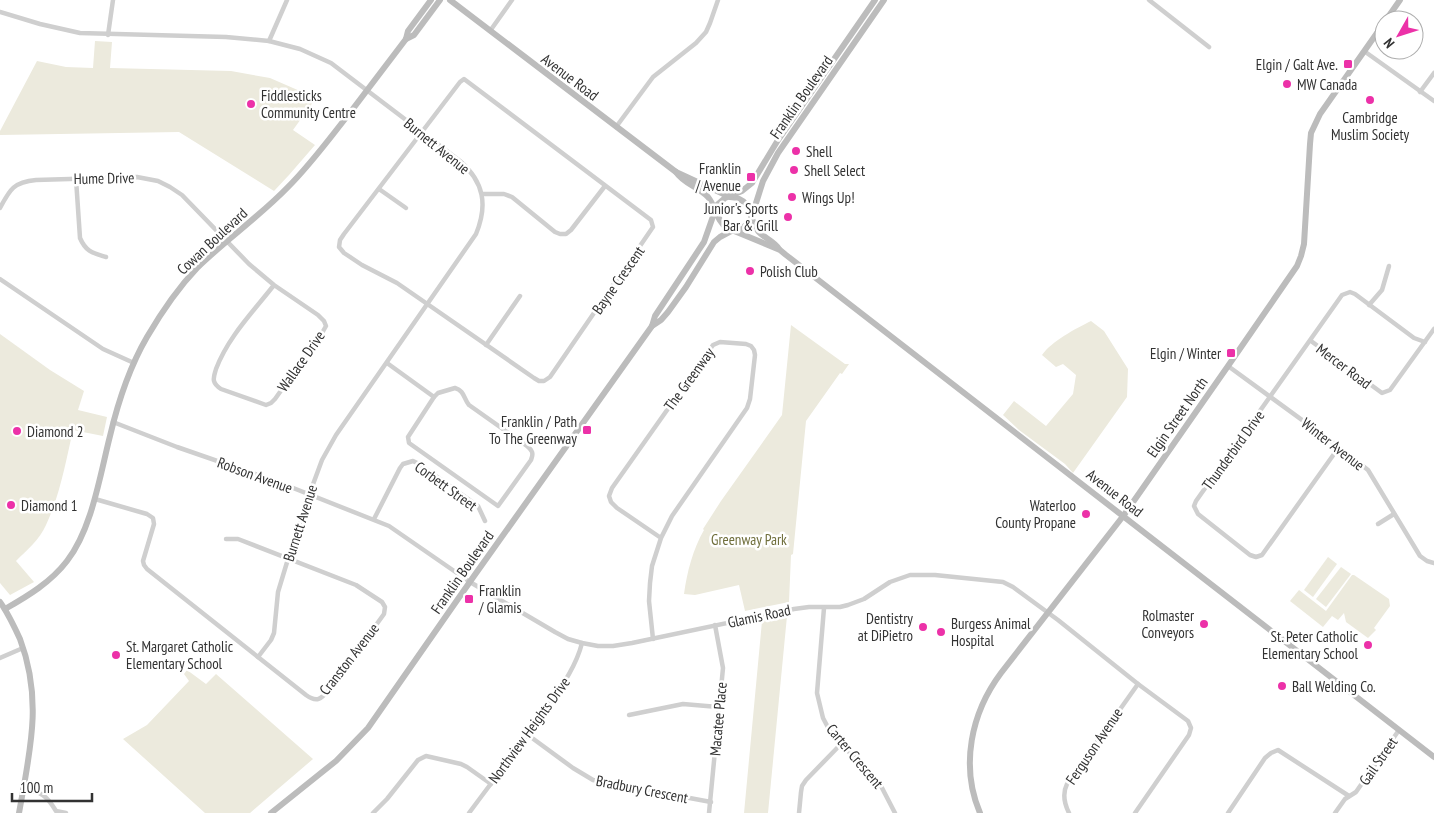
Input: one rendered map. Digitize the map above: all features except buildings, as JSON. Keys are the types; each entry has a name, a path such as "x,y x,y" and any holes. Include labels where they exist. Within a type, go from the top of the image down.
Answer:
{"street":[{"path":"108,35 113,0"},
{"path":"269,41 287,0"},
{"name":"Cowan Boulevard","path":"5,609 26,597 49,580 68,561 82,535 95,499 122,392 134,363 158,318 197,268 227,240 270,205 308,165 406,39 408,31 431,0"},
{"name":"Cowan Boulevard","path":"406,39 414,35 440,0"},
{"name":"Avenue Road","path":"450,0 676,172 730,197"},
{"path":"490,31 512,0"},
{"path":"616,127 653,77 699,40 710,23 718,0"},
{"name":"Franklin Boulevard","path":"730,197 752,183 778,140 875,0"},
{"name":"Franklin Boulevard","path":"752,215 763,181 778,153 884,0"},
{"path":"1149,0 1210,47"},
{"name":"Burnett Avenue","path":"0,12 80,33 226,37 269,41 300,50 331,63 469,168 476,179 482,194 483,208 482,220 476,234 336,435 322,460 278,592 274,633 258,657"},
{"name":"Elgin Street North","path":"980,813 973,792 970,761 973,732 977,717 987,695 994,683 1124,515 1288,280 1301,256 1304,244 1311,133 1320,114 1374,37"},
{"path":"1364,51 1434,101"},
{"path":"1420,92 1434,73"},
{"name":"Bayne Crescent","path":"464,79 605,186 651,220 653,227 550,377 544,381 539,381 398,283 362,265 344,253 339,247 340,240 344,234 464,79"},
{"name":"Avenue Road","path":"676,172 680,178 708,197 715,210"},
{"name":"Hume Drive","path":"0,208 12,188 25,181 138,176 158,181 182,194 227,240"},
{"path":"76,179 80,238 88,251 106,257"},
{"path":"482,194 504,194 512,197 555,232 566,234 605,186"},
{"path":"379,189 406,208"},
{"path":"730,197 736,197 744,202 752,215 750,222 742,228 733,230 723,225 717,216 715,210 721,201 730,197"},
{"name":"Franklin Boulevard","path":"271,813 336,761 368,728 652,326 655,316 704,242 715,210"},
{"name":"Avenue Road","path":"752,215 757,230 780,250 1434,757"},
{"name":"Avenue Road","path":"733,230 780,250"},
{"name":"Franklin Boulevard","path":"652,326 661,320 686,287 714,242 733,230"},
{"name":"Wallace Drive","path":"227,240 249,264 274,285 318,315 326,326 275,399 266,405 222,389 214,382 214,376 220,358 229,342 274,285"},
{"path":"1369,305 1382,290 1389,266"},
{"path":"0,279 103,349 134,363"},
{"name":"Thunderbird Drive","path":"1339,447 1262,555 1256,557 1250,555 1198,514 1194,506 1340,297 1345,293 1355,294 1414,338 1424,342"},
{"path":"486,344 520,296"},
{"name":"Mercer Road","path":"1311,341 1382,393 1390,390 1434,329"},
{"name":"The Greenway","path":"653,639 649,592 652,566 661,538 676,510 749,404 755,355 751,346 720,342 713,345 612,488 609,496 611,502 661,538"},
{"path":"386,363 434,397"},
{"name":"Winter Avenue","path":"1228,366 1368,470 1420,556 1434,563"},
{"path":"455,388 460,390 469,405 532,450 532,460 498,506 410,444 408,437 434,397 438,393 455,388"},
{"name":"Robson Avenue","path":"113,422 374,519 407,537 470,582"},
{"name":"Corbett Street","path":"374,519 400,468 403,464 413,461 478,506 485,521"},
{"name":"Cranston Avenue","path":"95,499 147,514 153,518 153,529 143,561 147,569 306,695 317,700 329,690 384,614 385,607 382,602 356,585 288,559"},
{"path":"1378,524 1394,514"},
{"path":"226,539 238,540 288,559"},
{"name":"Glamis Road","path":"470,582 555,632 582,644 598,646 614,646 653,639 794,609 840,607 864,599 890,582 910,575 923,574 1003,582 1013,587 1048,613"},
{"path":"0,602 23,648 31,680 34,708 32,738 19,813"},
{"name":"Carter Crescent","path":"824,608 818,693 823,718 831,733 881,786 895,813"},
{"path":"1048,613 1188,721 1191,728 1189,735 1134,813"},
{"name":"Macatee Place","path":"709,813 723,668 715,625"},
{"name":"Northview Heights Drive","path":"469,813 528,735 572,669 582,644"},
{"path":"0,658 23,648"},
{"name":"Ferguson Avenue","path":"1069,813 1064,799 1065,788 1106,726 1138,684"},
{"path":"629,715 683,704 718,707"},
{"name":"Gail Street","path":"1335,813 1349,796 1356,792 1399,730"},
{"name":"Bradbury Crescent","path":"528,735 572,768 593,780 710,802"},
{"path":"799,813 802,786 841,744"},
{"path":"1228,813 1265,758 1278,750 1349,796"},
{"path":"373,813 387,799 418,760 426,756 467,766 491,784"},
{"path":"23,789 42,794 49,799 55,812 66,813"}],"green space":[{"path":"95,41 112,42 110,68 231,71 270,78 316,98 293,130 315,145 274,191 179,132 0,135 0,131 37,61 66,67 93,68"},
{"path":"1091,321 1104,331 1128,369 1127,397 1073,473 1065,464 1019,430 1003,415 1014,401 1046,426 1073,394 1076,375 1063,364 1056,367 1042,355 1058,340"},
{"name":"Greenway Park","path":"791,325 845,364 849,364 842,374 840,373 806,421 793,554 791,555 789,602 745,611 739,585 695,595 684,594 685,586 691,561 703,529 782,415"},
{"path":"0,334 50,370 84,391 78,410 107,417 103,436 73,430 59,490 51,514 37,540 16,561 34,582 10,595 0,583"},
{"path":"1328,557 1337,564 1313,597 1304,590"},
{"path":"1341,567 1351,574 1326,607 1316,599"},
{"path":"1352,575 1389,599 1390,606 1374,628 1376,630 1368,638 1346,622 1344,613 1338,620 1332,616 1323,627 1290,601 1299,590 1326,611"},
{"path":"787,616 768,813 744,813 762,621"},
{"path":"187,670 206,684 216,674 313,759 250,813 205,813 123,739 147,725 189,681 184,674"}],"place":[{"name":"Elgin / Galt Ave.","path":"1348,64"},
{"name":"MW Canada","path":"1287,84"},
{"name":"Cambridge Muslim Society","path":"1370,100"},
{"name":"Fiddlesticks Community Centre","path":"251,104"},
{"name":"Shell","path":"796,151"},
{"name":"Shell Select","path":"794,170"},
{"name":"Franklin / Avenue","path":"751,177"},
{"name":"Wings Up!","path":"792,197"},
{"name":"Junior's Sports Bar & Grill","path":"788,217"},
{"name":"Polish Club","path":"750,271"},
{"name":"Elgin / Winter","path":"1231,353"},
{"name":"Franklin / Path To The Greenway","path":"587,430"},
{"name":"Diamond 2","path":"17,431"},
{"name":"Diamond 1","path":"11,505"},
{"name":"Waterloo County Propane","path":"1086,514"},
{"name":"Franklin / Glamis","path":"469,599"},
{"name":"Rolmaster Conveyors","path":"1204,624"},
{"name":"Dentistry at DiPietro","path":"923,627"},
{"name":"Burgess Animal Hospital","path":"941,632"},
{"name":"St. Peter Catholic Elementary School","path":"1368,645"},
{"name":"St. Margaret Catholic Elementary School","path":"116,655"},
{"name":"Ball Welding Co.","path":"1282,686"}]}
